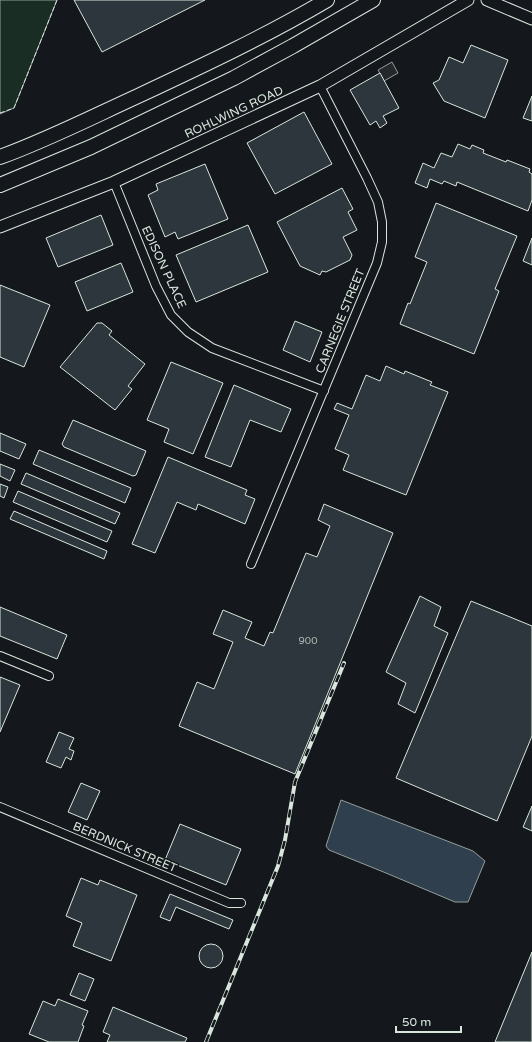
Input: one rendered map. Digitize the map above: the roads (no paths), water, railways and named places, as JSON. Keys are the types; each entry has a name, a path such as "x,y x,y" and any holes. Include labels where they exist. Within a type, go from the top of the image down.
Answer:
{"highway":[{"path":"0,158 54,136 180,76 293,20 327,0"},
{"path":"0,185 91,147 234,78 373,0"}],"main road":[{"name":"ROHLWING ROAD","path":"0,227 114,182 320,86 468,0"},
{"path":"487,0 532,19"}],"street":[{"name":"CARNEGIE STREET","path":"251,564 377,263 382,242 382,222 378,202 320,86"},
{"name":"EDISON PLACE","path":"114,182 156,286 171,315 188,332 212,348 324,391"},
{"path":"0,656 48,676"},
{"name":"BERDNICK STREET","path":"0,807 229,904 241,904"}],"water":[{"path":"341,800 473,851 485,861 468,902 455,902 329,850 326,846"}],"railway":[{"path":"206,1042 278,866 285,840 295,782 344,663"}]}
